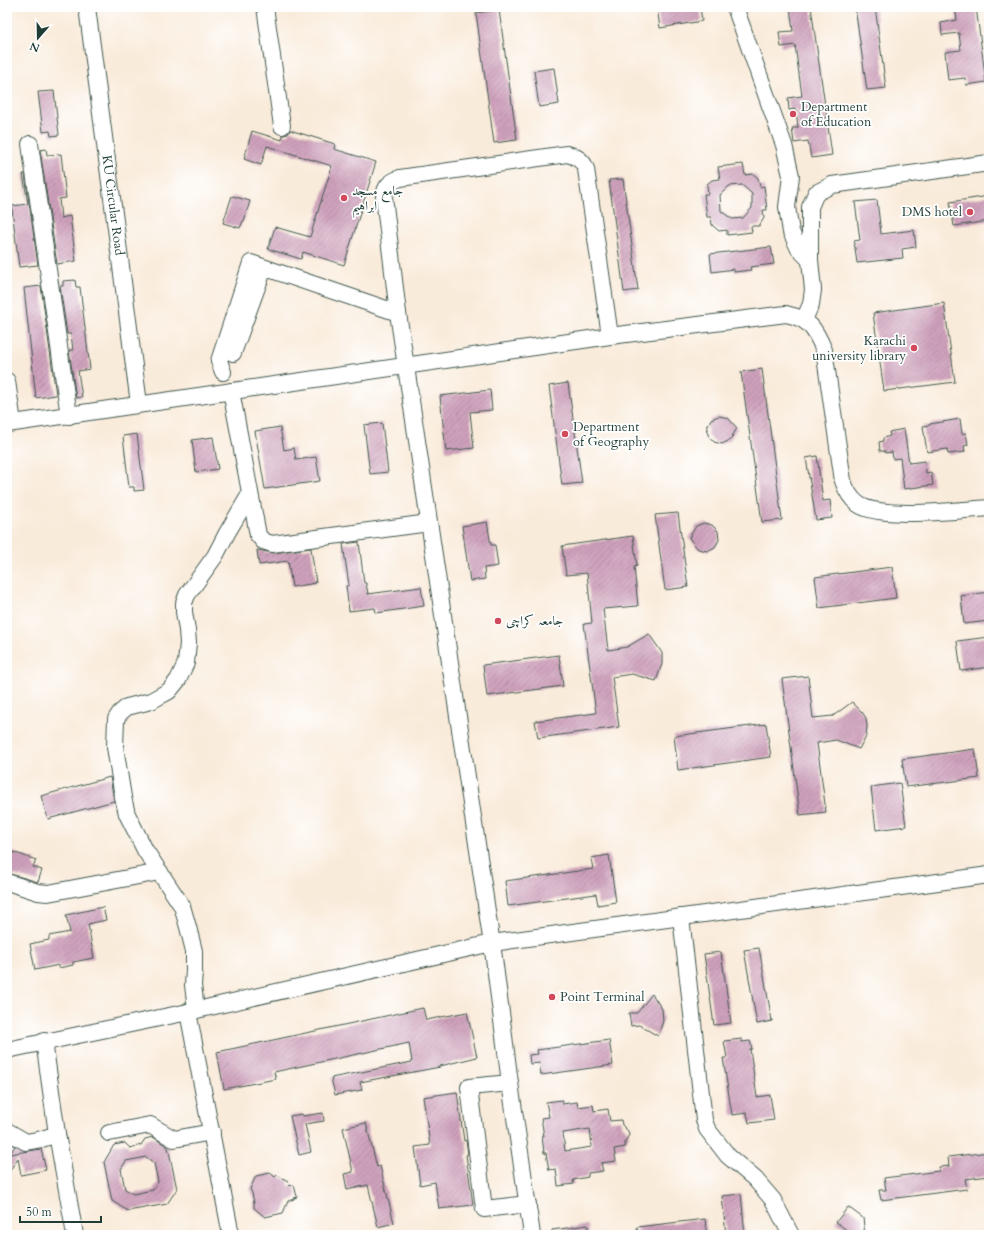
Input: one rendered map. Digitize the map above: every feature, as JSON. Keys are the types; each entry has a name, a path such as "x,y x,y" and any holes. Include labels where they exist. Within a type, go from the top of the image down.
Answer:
{"street":[{"name":"KU Circular Road","path":"88,7 139,404"},
{"path":"265,7 282,126"},
{"path":"735,7 784,145 790,176 787,207 791,232 799,249 810,260"},
{"path":"30,144 69,416"},
{"path":"532,1235 492,943 398,313 384,196 386,188 389,184 400,178 567,154 579,158 585,164 586,169 610,336"},
{"path":"804,320 811,304 813,290 810,260 810,207 816,193 832,185 989,163"},
{"path":"398,313 251,263 219,361 223,372 224,392 250,494 258,534 263,541 272,544 429,522"},
{"path":"7,381 10,424 610,336 786,314 796,316 811,325 824,350 843,481 847,492 852,499 864,508 886,513 989,508"},
{"path":"231,1235 192,1011 194,951 182,906 145,850 127,814 122,797 115,747 116,719 120,713 128,707 151,701 169,690 178,680 186,663 188,643 184,603 187,594 216,556 227,533 250,494"},
{"path":"7,882 38,892 48,893 160,872"},
{"path":"7,1050 192,1011 492,943 989,875"},
{"path":"681,917 704,1120 707,1129 728,1156 755,1179 772,1200 791,1235"},
{"path":"44,1042 57,1134 75,1235"},
{"path":"510,1083 469,1087 484,1209 528,1204"},
{"path":"109,1132 150,1125 174,1139 212,1132"},
{"path":"7,1131 26,1142 57,1134"}],"building":[{"path":"657,7 700,7 702,21 660,28"},
{"path":"790,7 811,7 832,155 811,158 808,141 794,143 792,128 798,128 796,109 789,110 788,98 802,96 795,45 781,47 779,32 793,31"},
{"path":"855,7 875,7 886,88 867,90"},
{"path":"955,7 976,7 986,82 966,85 965,78 948,80 945,52 961,50 959,33 942,35 941,23 957,20"},
{"path":"499,10 517,140 494,143 476,13"},
{"path":"554,68 559,104 539,107 534,71"},
{"path":"54,91 59,135 51,136 50,131 43,132 38,92"},
{"name":"جامع مسجد ابراہیم","path":"290,130 335,144 334,149 376,162 344,265 303,252 301,259 268,249 275,227 310,237 332,166 267,146 261,165 244,159 252,131 282,140 283,135 288,134"},
{"path":"46,149 47,155 61,154 66,198 59,199 61,218 70,216 76,261 57,264 40,150"},
{"path":"743,164 745,175 753,174 758,178 760,187 764,186 767,210 763,210 764,218 759,226 751,226 752,232 727,235 727,230 719,231 712,225 711,217 707,217 704,194 708,194 707,184 712,180 720,179 718,167","holes":["742,185 752,194 752,208 743,218 732,219 721,211 720,195 729,186"]},
{"path":"23,174 25,174 38,265 19,267 12,206 28,204"},
{"path":"623,179 638,290 624,292 609,180"},
{"path":"232,196 250,201 244,221 240,228 223,223"},
{"name":"DMS hotel","path":"989,196 989,221 954,226 950,202"},
{"path":"877,200 881,234 914,230 916,247 902,249 903,258 857,263 854,241 860,240 855,202"},
{"path":"771,247 774,264 750,267 751,270 734,272 734,269 712,272 710,254"},
{"path":"75,280 76,287 80,287 90,369 78,371 82,397 76,398 69,350 73,350 71,334 67,334 60,286 63,286 63,281"},
{"path":"41,286 56,395 36,398 24,288"},
{"name":"Karachi university library","path":"944,303 955,382 884,391 873,313"},
{"path":"762,369 782,520 762,522 741,372"},
{"name":"Department of Geography","path":"568,383 582,483 562,485 549,386"},
{"path":"490,390 492,410 470,412 474,448 446,451 440,396"},
{"path":"719,416 728,418 737,428 730,440 722,444 714,442 708,435 707,427 711,419"},
{"path":"960,419 962,434 966,433 968,445 964,446 965,452 948,454 947,449 927,452 923,426"},
{"path":"382,423 388,472 370,474 364,425"},
{"path":"280,427 284,450 294,448 296,460 316,457 320,481 265,489 255,431"},
{"path":"904,429 909,463 925,461 926,473 931,472 933,485 904,489 900,458 893,459 892,452 885,453 885,451 880,451 879,442 883,441 883,438 890,436 889,432"},
{"path":"137,434 144,490 134,491 134,487 129,487 123,436"},
{"path":"213,437 218,469 196,472 192,440"},
{"path":"817,456 823,501 830,500 832,518 816,520 806,458"},
{"path":"678,513 688,587 665,590 655,515"},
{"path":"487,522 491,545 495,545 498,566 484,568 485,579 470,581 462,526"},
{"path":"704,523 712,525 718,531 719,540 715,547 707,551 698,549 689,538 696,526"},
{"path":"633,536 637,566 634,567 638,606 603,609 608,650 627,647 649,634 662,653 662,664 656,681 632,674 612,677 619,727 538,738 535,721 596,713 584,624 592,623 587,573 566,575 562,546"},
{"path":"359,542 364,583 366,583 368,594 421,587 424,606 376,613 375,608 349,611 346,586 349,585 343,544"},
{"path":"311,548 316,583 292,587 288,561 259,565 257,550 273,553"},
{"path":"892,567 896,598 819,608 815,577"},
{"path":"989,592 989,621 964,624 961,596"},
{"path":"989,637 989,667 961,671 957,641"},
{"path":"559,655 563,686 487,696 483,665"},
{"path":"808,676 813,718 833,716 852,702 866,718 867,726 866,736 859,749 836,740 817,743 826,812 800,815 782,679"},
{"path":"766,724 771,757 678,770 674,736"},
{"path":"975,749 979,778 906,787 902,759"},
{"path":"110,777 114,801 48,819 41,796"},
{"path":"900,783 906,826 876,830 871,787"},
{"path":"7,850 36,860 33,867 42,870 38,882 7,873"},
{"path":"609,855 616,902 598,905 596,894 508,906 505,881 593,869 591,858"},
{"path":"103,907 106,920 88,924 94,958 73,962 73,965 59,968 59,965 35,970 30,944 49,940 49,936 70,932 66,915"},
{"path":"759,948 772,1021 757,1024 744,950"},
{"path":"721,952 731,1023 714,1025 704,954"},
{"path":"652,994 662,1009 663,1021 658,1036 639,1025 631,1026 629,1013 637,1013"},
{"path":"423,1008 426,1020 467,1012 477,1057 440,1067 360,1082 362,1090 335,1095 331,1078 412,1062 409,1043 274,1072 276,1079 224,1089 217,1052"},
{"path":"742,1039 742,1042 750,1041 757,1097 770,1095 774,1120 749,1123 747,1113 732,1115 723,1058 727,1058 724,1041"},
{"path":"609,1040 613,1065 541,1075 539,1063 530,1064 529,1055 538,1054 537,1050"},
{"path":"457,1092 464,1141 466,1140 468,1154 466,1155 473,1205 439,1209 435,1182 420,1185 415,1147 430,1145 423,1097"},
{"path":"562,1100 562,1104 577,1102 578,1107 593,1105 594,1111 608,1109 610,1121 621,1120 622,1125 628,1131 629,1135 625,1142 625,1147 614,1149 616,1161 601,1163 603,1171 588,1173 588,1177 573,1180 574,1184 558,1186 556,1169 549,1170 546,1153 544,1153 542,1136 544,1136 541,1118 549,1117 546,1102","holes":["590,1129 592,1147 565,1151 563,1133"]},
{"path":"323,1113 324,1121 305,1124 311,1152 299,1155 290,1116"},
{"path":"366,1123 377,1167 380,1166 394,1223 378,1227 368,1185 347,1190 344,1174 353,1172 343,1128"},
{"path":"153,1137 168,1147 177,1189 167,1204 128,1211 112,1201 104,1162 114,1145 125,1143 130,1148 141,1145 145,1139","holes":["146,1157 154,1163 158,1182 153,1190 133,1194 125,1189 121,1169 126,1161"]},
{"path":"7,1142 15,1146 10,1154 41,1149 46,1170 21,1175 18,1158 7,1175"},
{"path":"989,1152 989,1176 965,1179 967,1189 881,1200 879,1190 886,1190 884,1178 939,1171 939,1167 949,1166 948,1157"},
{"path":"270,1173 275,1177 277,1175 288,1181 289,1186 294,1185 297,1197 288,1201 283,1213 265,1217 254,1208 250,1189 256,1176"},
{"path":"741,1194 745,1235 726,1235 722,1196"},
{"path":"848,1207 863,1218 865,1235 853,1235 836,1222"},
{"path":"705,1219 707,1235 638,1235 637,1227"},
{"path":"588,1225 589,1235 552,1235 552,1230"}],"place":[{"name":"Department of Education","path":"793,114"},
{"name":"جامع مسجد ابراہیم","path":"344,198"},
{"name":"DMS hotel","path":"970,212"},
{"name":"Karachi university library","path":"914,348"},
{"name":"Department of Geography","path":"565,434"},
{"name":"جامعہ کراچی","path":"498,621"},
{"name":"Point Terminal","path":"552,997"}]}
